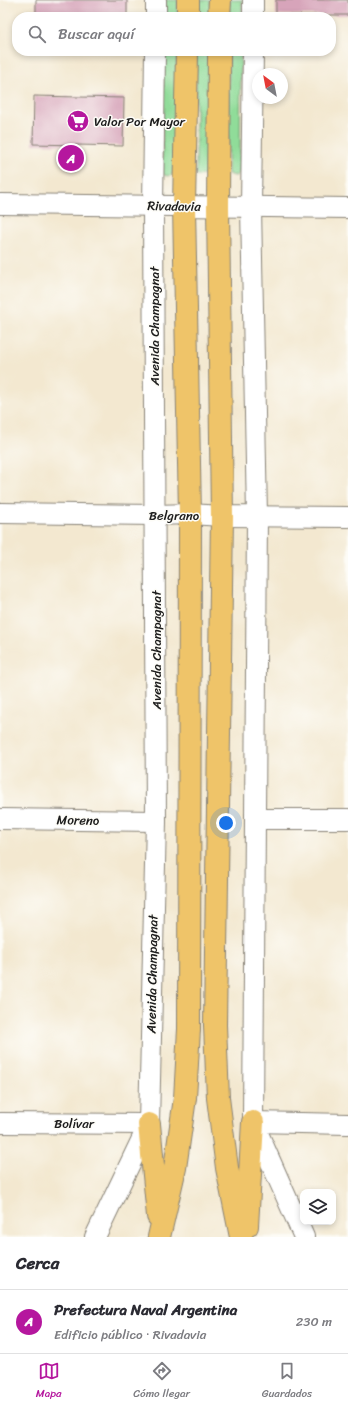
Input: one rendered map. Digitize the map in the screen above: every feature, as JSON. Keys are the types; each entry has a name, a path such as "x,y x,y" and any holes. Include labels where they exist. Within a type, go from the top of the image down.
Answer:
{"highway":[{"path":"188,0 188,12"},
{"path":"219,12 220,0"},
{"path":"160,1235 176,1161 185,1098 189,1029 190,514 184,206 187,56"},
{"path":"219,56 218,207 222,516 215,1025 218,1098 227,1168 241,1237"},
{"path":"246,1237 253,1122"},
{"path":"149,1124 160,1235"}],"street":[{"path":"156,0 156,12"},
{"path":"253,0 253,12"},
{"name":"Avenida Champagnat","path":"95,1237 149,1124 156,821 153,206 155,56"},
{"path":"253,56 251,207 257,516 253,1122 304,1237"},
{"name":"Rivadavia","path":"0,204 348,208"},
{"name":"Belgrano","path":"0,513 348,517"},
{"name":"Moreno","path":"0,819 156,821"},
{"path":"255,819 348,819"},
{"path":"253,1122 348,1124"},
{"name":"Bolívar","path":"0,1123 149,1124"}],"green space":[{"path":"165,0 178,0 177,12 165,12"},
{"path":"197,0 210,0 210,12 196,12"},
{"path":"230,0 242,0 242,12 229,12"},
{"path":"164,56 177,56 175,171 172,175 168,176 164,175 162,172"},
{"path":"196,56 209,56 206,171 204,175 196,175"},
{"path":"229,56 241,56 240,171 238,175 235,176 228,174"}],"building":[{"path":"36,0 127,0 127,12 36,12"},
{"path":"276,0 348,0 348,15 336,15 336,12 276,12"},
{"name":"Valor Por Mayor","path":"34,96 124,98 123,146 33,144"}],"place":[{"name":"Valor Por Mayor","path":"78,121"},
{"name":"Prefectura Naval Argentina","path":"71,158"}]}
